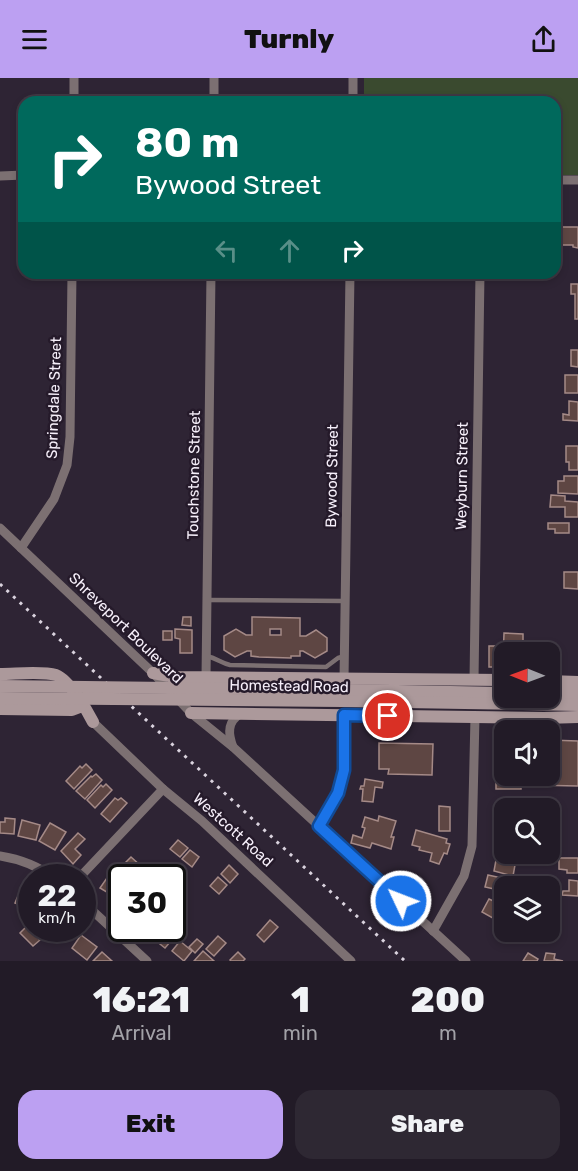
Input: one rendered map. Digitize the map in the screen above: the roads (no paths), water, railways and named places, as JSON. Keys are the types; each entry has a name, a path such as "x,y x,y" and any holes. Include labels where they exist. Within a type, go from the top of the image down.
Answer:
{"main road":[{"path":"153,673 171,682 206,678 344,690 494,680"},
{"path":"0,674 55,675 64,680 77,706 93,722"},
{"path":"560,681 578,682"},
{"name":"Homestead Road","path":"0,686 494,693"},
{"name":"Homestead Road","path":"0,698 344,690 578,705"},
{"path":"560,693 578,693"},
{"path":"0,709 77,706"},
{"path":"191,713 578,717"}],"street":[{"path":"74,96 75,78"},
{"path":"214,78 214,96"},
{"path":"353,78 353,96"},
{"path":"0,176 18,175"},
{"path":"561,180 578,180"},
{"name":"Springdale Street","path":"21,548 54,499 67,465 70,437 72,279"},
{"name":"Touchstone Street","path":"206,678 212,279"},
{"name":"Bywood Street","path":"344,690 350,279"},
{"name":"Weyburn Street","path":"474,680 480,279"},
{"name":"Shreveport Boulevard","path":"0,528 153,673"},
{"name":"Shreveport Boulevard","path":"171,682 191,713 233,747 466,961"},
{"path":"233,747 229,732 232,721 240,714"},
{"path":"319,826 338,793 344,770 344,715"},
{"path":"434,931 464,876 472,846 475,717"},
{"name":"Westcott Road","path":"93,722 351,961"},
{"path":"92,864 163,789"},
{"path":"0,856 29,864"},
{"path":"96,915 147,961"}],"lane":[{"path":"207,600 345,601"},
{"path":"206,656 216,657 230,665 326,667 345,656"}],"railway":[{"path":"0,584 405,961"}]}
